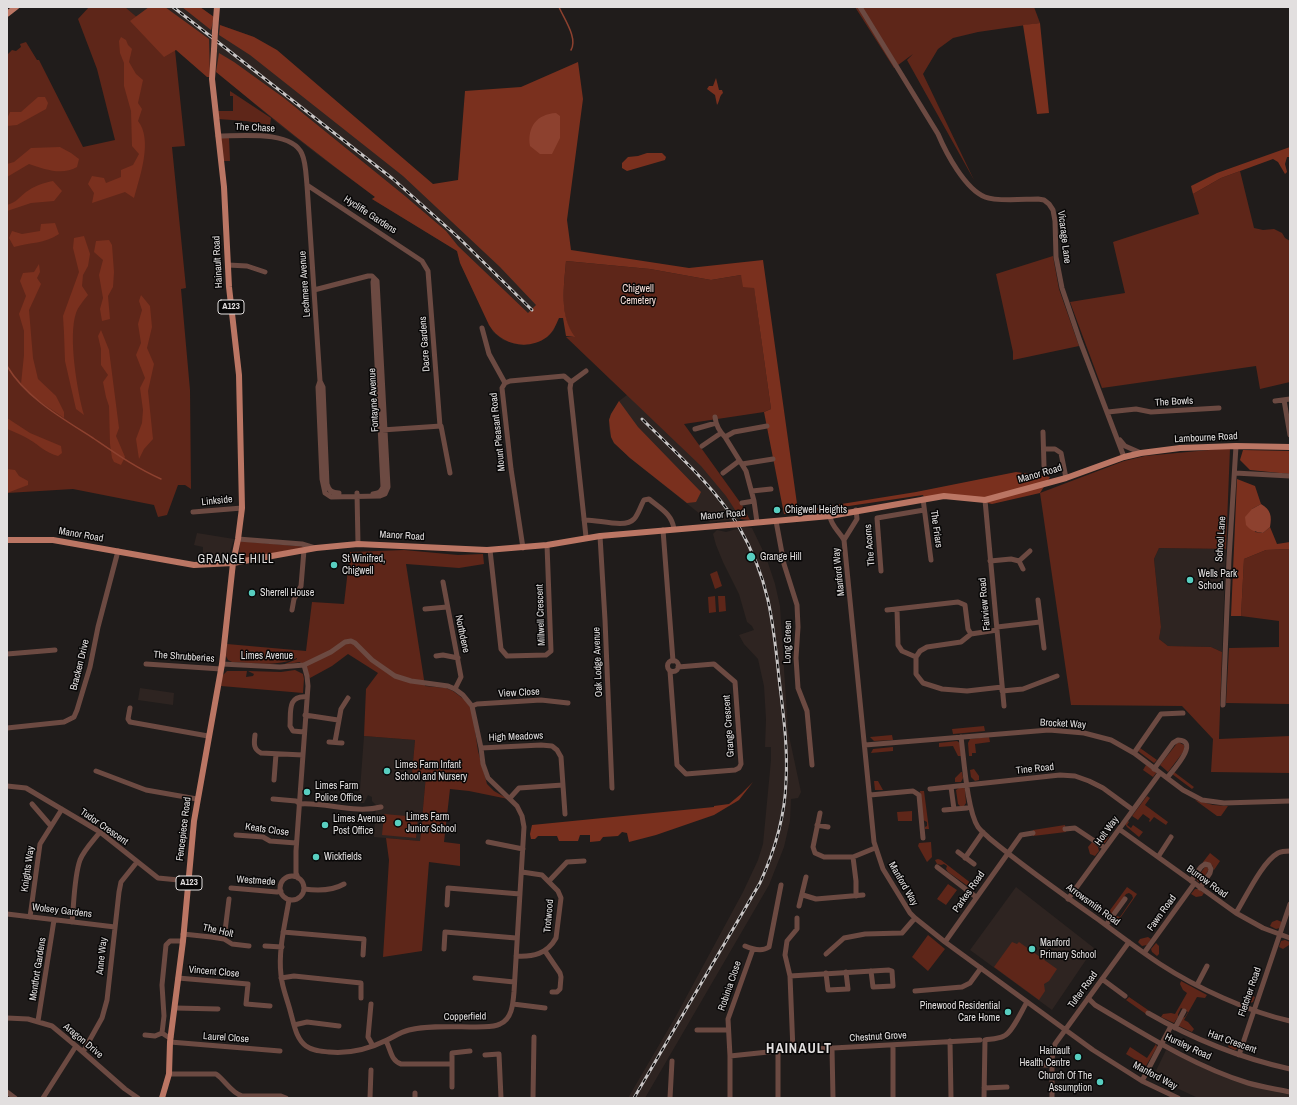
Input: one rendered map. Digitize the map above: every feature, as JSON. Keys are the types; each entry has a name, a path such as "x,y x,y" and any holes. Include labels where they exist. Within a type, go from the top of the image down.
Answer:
{"main road":[{"path":"7,14 16,7"},
{"name":"Hainault Road","path":"217,7 212,79 224,187 229,287 240,375 242,508 238,540 233,563"},
{"name":"Lambourne Road","path":"1124,457 1180,448 1236,446 1290,447"},
{"name":"Manor Road","path":"7,540 53,540 194,565 233,563 316,548 358,544 397,545 460,550 523,548 586,537 830,516 856,510 944,496 985,500 1066,478 1124,457"},
{"name":"Fencepiece Road","path":"162,1098 169,1074 171,1039 183,941 194,821 221,667 233,563"}],"street":[{"name":"Vicarage Lane","path":"860,7 938,134 959,174 977,192 986,198 1044,200 1053,210 1055,222 1056,257 1062,288 1124,457"},
{"name":"The Chase","path":"218,136 272,137 287,140 302,154 307,185"},
{"name":"Hycliffe Gardens","path":"307,185 422,261"},
{"name":"Lechmere Avenue","path":"307,185 320,381 323,387 322,433 325,493 331,497 357,495"},
{"name":"Dacre Gardens","path":"422,261 428,271 441,426 450,473"},
{"path":"228,265 247,266 265,272"},
{"name":"Fontayne Avenue","path":"314,290 368,276 372,276 375,280 385,478 388,487 385,494 380,496 357,495"},
{"path":"482,328 489,354 505,383"},
{"path":"586,371 571,382 570,388 586,537"},
{"name":"Mount Pleasant Road","path":"523,548 511,469 502,388 505,383 510,381 564,376 571,382"},
{"path":"1275,401 1290,399"},
{"path":"1284,400 1290,435"},
{"name":"The Bowls","path":"1108,412 1136,409 1151,412 1219,408"},
{"path":"695,429 716,420 723,435 746,471 752,491 757,522"},
{"path":"383,430 441,426"},
{"path":"702,446 723,435 767,426"},
{"path":"1043,432 1044,466"},
{"path":"1118,438 1125,446 1142,453"},
{"name":"School Lane","path":"1223,705 1229,559 1236,446"},
{"path":"1044,449 1055,449 1061,453 1066,478"},
{"path":"723,473 741,462 773,459"},
{"path":"1235,472 1290,476"},
{"path":"752,491 771,489"},
{"path":"357,495 358,544"},
{"path":"584,520 597,520 610,523 630,522 634,520 644,500 649,499 670,517 673,521 674,529"},
{"name":"The Friars","path":"923,499 931,560"},
{"name":"Fairview Road","path":"985,500 1004,706"},
{"path":"742,503 754,501"},
{"name":"Linkside","path":"193,512 242,508"},
{"name":"Manford Way","path":"844,540 856,518 856,510"},
{"name":"The Acorns","path":"881,571 877,518 924,510"},
{"name":"Manford Way","path":"830,516 830,523 840,532 844,540 875,848 883,868 910,913 945,942 1093,1050 1142,1081 1178,1098"},
{"name":"Long Green","path":"776,521 784,564 797,605 798,627 796,658 798,688 807,711 812,765"},
{"name":"Grange Crescent","path":"664,530 673,661 670,662 668,668 670,671 677,765 686,774 735,770 739,768 741,764 735,682 714,664 678,667 676,671 670,671"},
{"name":"Oak Lodge Avenue","path":"600,536 612,788"},
{"name":"Manor Road","path":"238,540 302,544 316,548"},
{"name":"Millwell Crescent","path":"490,550 501,649 507,656 546,655 551,651 547,545"},
{"path":"292,610 294,599 301,586 304,550"},
{"name":"Bracken Drive","path":"7,728 64,722 74,717 78,710 90,667 98,627 118,551"},
{"path":"1019,561 1030,551"},
{"path":"990,561 1011,559 1019,561 1023,569"},
{"name":"Northdene","path":"443,582 461,677 455,689"},
{"path":"1038,600 1044,648"},
{"path":"887,610 958,602 965,605 968,629 971,634"},
{"path":"425,609 447,607"},
{"path":"897,609 898,645 902,651 916,657"},
{"path":"1040,622 971,634 961,642 927,647 920,651 916,657 916,674 923,683 942,689 967,691 1023,689 1057,676"},
{"path":"304,665 331,652 346,642 351,641 378,665 395,676 411,681 448,686 463,694 472,706"},
{"path":"7,654 55,650"},
{"path":"436,656 443,655 458,658"},
{"path":"673,661 677,663 678,667"},
{"name":"The Shrubberies","path":"146,664 221,667"},
{"name":"Limes Avenue","path":"221,667 271,667 304,665 307,676 307,697 296,843 296,873 298,878"},
{"path":"304,732 293,731 290,726 292,703 294,699 307,697"},
{"path":"335,742 341,709 348,698"},
{"name":"View Close","path":"472,706 541,700 568,703"},
{"name":"Copperfield","path":"386,1041 397,1034 424,1028 500,1025 507,1019 513,1004 524,827 522,816 517,806 488,778 483,764 472,706"},
{"path":"130,708 128,719 130,722 208,736"},
{"path":"1134,753 1160,714 1183,713"},
{"path":"305,715 338,720"},
{"name":"Brocket Way","path":"865,746 1049,730 1084,733 1111,740 1134,753 1183,790 1202,800 1224,803 1290,801"},
{"path":"255,735 254,747 261,753 303,755"},
{"name":"Arrowsmith Road","path":"961,738 973,817 979,828 1007,853 1068,899 1161,965 1197,985 1254,1010 1290,1021"},
{"path":"1154,769 1173,743 1178,740 1184,742 1187,750 1167,778"},
{"path":"329,742 342,743"},
{"name":"High Meadows","path":"481,748 541,744 552,746 557,750 561,757 565,814"},
{"path":"274,780 276,754"},
{"path":"96,771 146,790 197,799"},
{"name":"Holt Way","path":"1068,899 1160,773"},
{"name":"Tine Road","path":"930,789 1060,775 1075,776 1103,788 1133,810"},
{"path":"510,798 519,788 563,785"},
{"name":"Tudor Crescent","path":"7,786 26,788 100,832 158,878 189,881"},
{"path":"951,787 954,809"},
{"path":"870,795 913,791 918,795 923,838"},
{"path":"273,798 296,801 300,804 366,809 381,806"},
{"path":"32,804 51,826"},
{"path":"944,810 967,808"},
{"name":"Knights Way","path":"30,917 40,844 62,809"},
{"path":"820,812 813,847 815,854 824,857 853,857 875,848"},
{"path":"817,825 828,827"},
{"path":"1065,828 1075,828 1105,848"},
{"name":"Burrow Road","path":"1119,829 1236,913 1263,928 1290,938"},
{"path":"72,922 80,860 100,832"},
{"path":"965,858 983,832"},
{"name":"Parkes Road","path":"945,942 1021,835 1032,833"},
{"name":"Keats Close","path":"236,835 263,837 270,841 296,843"},
{"path":"1158,857 1171,837"},
{"path":"488,842 523,849"},
{"name":"Limes Avenue","path":"291,877 296,851"},
{"path":"1236,913 1266,863 1278,853 1282,851 1290,851"},
{"path":"958,852 974,864"},
{"path":"853,857 856,896"},
{"path":"522,872 536,874 549,881 567,862 584,861"},
{"name":"Anne Way","path":"83,1052 102,1018 107,1000 121,882 137,862"},
{"name":"Fawn Road","path":"1144,953 1193,882 1201,867 1205,864 1209,865 1211,868 1210,873 1200,888"},
{"path":"941,868 976,897"},
{"path":"291,877 298,878 303,883 304,889 304,892 299,898 293,900 289,900 284,897 281,891 282,882 291,877"},
{"path":"799,906 803,895 806,877"},
{"name":"Trotwood","path":"545,951 553,944 556,938 561,898 558,891 549,881"},
{"path":"304,889 329,890 337,889 344,884"},
{"path":"745,946 753,949 766,950 769,947 781,885"},
{"name":"Westmede","path":"231,888 277,892 281,891"},
{"path":"446,905 448,888 520,894"},
{"path":"803,895 816,899 864,895"},
{"path":"224,939 229,899"},
{"path":"1106,926 1125,899"},
{"path":"289,900 283,932 280,967 281,978 294,1026 301,1042 314,1051 338,1053 367,1049 386,1041 396,1063 452,1064"},
{"name":"Fletcher Road","path":"1239,1055 1290,904"},
{"name":"Wolsey Gardens","path":"7,914 115,927"},
{"path":"793,1051 790,976 785,955 787,941 797,929 797,918"},
{"path":"826,954 844,938 866,934 902,933 915,918"},
{"name":"Montfort Gardens","path":"38,1021 54,920"},
{"path":"283,932 364,939 362,955"},
{"path":"444,949 445,932 516,938"},
{"name":"The Holt","path":"183,934 224,939 232,944 249,946"},
{"path":"145,1035 155,1036 162,1033 164,1016 162,985 166,945 170,941 183,941"},
{"name":"Tufter Road","path":"1052,1098 1052,1059 1056,1044 1129,942"},
{"path":"265,946 282,947"},
{"name":"Robinia Close","path":"730,1098 728,1019 753,949"},
{"path":"516,956 535,956 545,951 561,977 560,989 557,992 552,992"},
{"path":"1197,985 1207,966"},
{"path":"915,990 962,987 970,982 981,968"},
{"path":"790,976 846,972 871,971 892,971 893,986 873,987 871,971"},
{"path":"826,974 828,990 848,989 846,972"},
{"path":"281,978 294,976 362,983 361,998"},
{"name":"Vincent Close","path":"178,978 248,984 246,1004 270,1006"},
{"path":"475,978 514,982"},
{"path":"1102,979 1125,996"},
{"name":"Hursley Road","path":"1088,998 1096,1005 1161,1045 1218,1072 1248,1083 1290,1092"},
{"path":"984,1098 984,1040 997,1039 1005,1036 1027,1002"},
{"path":"371,1004 368,1037 373,1046"},
{"path":"513,1004 545,1008"},
{"path":"175,1008 218,1010"},
{"path":"1142,1081 1161,1045 1184,1011"},
{"name":"Hart Crescent","path":"1148,1013 1173,1027 1210,1044 1239,1055 1290,1069"},
{"name":"Aragon Drive","path":"7,1018 28,1019 52,1026 125,1090 138,1098"},
{"path":"294,1026 307,1022 338,1026"},
{"path":"697,1030 728,1030"},
{"name":"Laurel Close","path":"162,1033 171,1039 280,1051"},
{"path":"533,1098 534,1037"},
{"name":"Chestnut Grove","path":"730,1056 778,1051 980,1040"},
{"path":"950,1041 951,1098"},
{"path":"893,1045 893,1098"},
{"path":"43,1098 76,1046"},
{"path":"832,1048 833,1098"},
{"path":"452,1087 452,1053 470,1051"},
{"path":"778,1051 778,1098"},
{"path":"485,1055 499,1054 501,1098"},
{"path":"1039,1059 1038,1065 1052,1065"},
{"path":"670,1098 672,1061"},
{"path":"370,1098 371,1070"},
{"path":"169,1074 216,1074 237,1095 281,1096 286,1098"},
{"path":"984,1088 1007,1087"},
{"path":"7,1092 15,1098"}],"shaded area":[{"path":"125,7 200,7 214,17 220,25 254,37 559,314 554,330 547,337 539,341 524,345 503,340 493,332 461,265 457,251 372,199 375,197 277,123 182,42 136,17"},
{"path":"149,7 165,7 209,39 210,77 207,77 176,50 164,57 130,21"},
{"path":"182,7 200,7 214,17 211,30"},
{"path":"1040,23 1049,113 1037,114 1023,25"},
{"path":"220,25 254,37 277,50 433,184 458,180 465,91 521,87 578,62 583,99 567,220 571,250 689,268 763,260 798,511 916,492 1016,472 1050,477 1040,493 992,504 953,495 924,497 923,495 802,513 784,514 764,412 771,409 754,288 743,287 741,275 711,280 650,269 566,261 564,291 565,310 567,320 575,337 566,336 563,318 559,318 551,333 540,341 523,345 508,341 494,332 489,325 460,263 457,251 372,199 375,197 295,136 216,72 219,53 284,98 405,196 446,231 458,246 528,313 536,305 500,267 403,176 250,55 219,35"},
{"path":"121,37 126,40 132,49 129,62 136,74 143,80 138,103 142,109 138,121 145,138 144,158 134,198 125,192 92,203 94,193 88,184 92,176 104,178 106,183 121,177 121,170 133,165 139,154 132,146 131,111 124,86 124,63 120,53 119,41"},
{"path":"716,78 719,90 722,90 723,93 717,105 715,95 707,89 709,86 713,86"},
{"path":"38,97 45,97 48,103 46,109 17,125 7,126 7,119 10,112 21,112"},
{"path":"556,113 560,116 560,138 552,154 540,154 530,146 529,139 532,127 544,116"},
{"path":"60,147 79,159 77,167 65,171 53,171 29,164 7,177 7,164 14,162 31,148"},
{"path":"1290,147 1290,157 1287,157 1285,164 1287,172 1285,174 1278,162 1273,159 1221,178 1193,194 1191,186 1217,173"},
{"path":"647,153 662,153 666,157 665,160 627,171 622,168 622,163 628,157"},
{"path":"53,181 62,191 54,201 31,203 7,211 7,205 15,201 29,190"},
{"path":"55,223 59,234 48,240 14,247 9,238 12,231 22,234 40,231 41,224"},
{"path":"84,236 90,254 88,266 83,275 82,286 88,295 76,313 73,349 76,378 84,415 76,409 65,361 63,316 79,272 73,248 74,238"},
{"path":"109,240 112,245 114,272 113,287 108,296 110,319 102,321 100,309 103,298 99,275 103,260 94,252 96,241"},
{"path":"39,264 40,272 37,278 41,284 29,310 33,358 38,379 56,396 64,412 64,418 33,397 21,384 24,355 24,331 19,314 26,296 20,281 23,273 34,272"},
{"path":"141,295 150,306 152,327 147,348 154,364 148,391 153,439 144,449 139,459 136,439 142,423 143,410 140,388 145,378 136,355 141,343 138,324 142,310 139,301"},
{"path":"101,330 109,350 119,428 116,436 125,457 121,465 114,462 112,458 109,406 103,382 108,375 101,365 101,349 98,336"},
{"path":"639,391 726,485 742,505 750,520 741,519 710,522 630,458 614,443 609,429 611,414 619,401 627,395"},
{"path":"619,401 638,427 701,492 696,502 687,503 630,458 614,443 611,437 609,420"},
{"path":"7,418 30,433 61,446 62,453 58,456 53,455 25,437 7,429"},
{"path":"1243,450 1290,451 1290,474 1250,470 1240,460"},
{"path":"7,469 15,470 19,476 28,481 28,485 7,493"},
{"path":"1237,479 1255,486 1261,504 1252,509 1255,532 1263,533 1270,527 1277,544 1290,542 1290,549 1266,550 1244,559 1241,616 1231,616"},
{"path":"1261,504 1269,511 1271,516 1270,527 1263,533 1250,529 1246,525 1245,517 1252,509"},
{"path":"743,527 752,528 766,557 775,584 780,606 788,731 801,792 798,798 791,799 790,821 784,847 769,885 645,1098 628,1098 676,1016 743,892 758,860 763,844 771,760 771,747 765,747 766,719 764,686 758,659 744,644 739,635 754,630 747,622 739,594 723,562 713,534 717,530 726,532"},
{"path":"197,533 234,539 229,555 223,559 203,559 203,547 194,545"},
{"name":"Wells Park School","path":"1159,548 1226,549 1222,652 1211,647 1168,646 1159,639 1161,627 1154,559"},
{"path":"140,688 174,693 173,705 138,700"},
{"path":"364,736 415,740 412,773 426,775 420,841 374,837 376,805 372,801 372,797 368,795 364,803 359,803"},
{"path":"753,782 739,800 714,815 656,835 629,842 627,833 622,832 618,836 603,837 600,841 590,842 590,835 580,835 578,841 559,841 557,836 538,836 535,839 531,839 530,834 532,825 714,807 729,804"},
{"name":"Manford Primary School","path":"1016,887 1094,948 1052,1010 970,950"},
{"path":"1166,1050 1213,1072 1290,1094 1290,1098 1198,1098 1153,1077"}],"green space":[{"path":"89,7 125,7 175,50 185,146 172,147 186,288 181,289 190,390 191,489 185,485 178,485 167,515 158,517 154,505 73,489 7,493 7,55 12,50 16,51 21,47 20,44 26,42 37,60 39,60 83,147 115,140 97,69 78,19"},
{"path":"855,7 1034,7 1040,23 978,32 953,38 938,49 923,74 974,180 907,60 913,54 894,68"},
{"path":"230,91 271,118 270,125 246,121 218,119 218,111 233,111 233,96 230,96"},
{"path":"221,137 229,137 230,161 223,161"},
{"path":"1240,171 1254,228 1263,230 1274,229 1282,233 1285,238 1290,241 1290,382 1260,389 1256,366 1102,388 1070,302 1125,293 1113,242 1199,214 1193,194 1221,178"},
{"path":"1053,256 1059,289 1079,346 1013,360 1013,352 996,274"},
{"name":"Chigwell Cemetery","path":"566,261 650,269 711,280 741,275 754,287 771,409 764,412 684,424 742,505 750,520 741,519 726,496 701,466 566,337 574,337 569,328 564,310"},
{"path":"1230,448 1226,549 1159,548 1154,559 1161,627 1159,639 1168,646 1211,647 1222,652 1219,739 1290,736 1290,773 1211,772 1213,739 1182,706 1071,705 1040,493 1124,461 1145,456"},
{"path":"240,541 308,547 242,559 239,554"},
{"path":"1290,549 1290,704 1226,703 1229,648 1279,647 1279,621 1241,616 1244,559 1266,550"},
{"path":"404,550 458,555 483,554 484,564 459,568 406,564 425,686 446,688 453,691 465,700 472,709 478,751 487,784 494,791 508,799 469,791 450,789 444,842 460,844 460,866 429,862 422,951 383,957 389,860 386,838 420,841 426,775 412,773 415,740 364,736 366,689 378,673 348,654 332,666 310,678 300,662 282,665 297,658 282,663 257,664 232,662 228,660 226,656 227,644 306,651 312,602 344,604 350,552"},
{"path":"717,571 722,586 715,589 710,574"},
{"path":"715,596 716,612 709,613 708,597"},
{"path":"718,596 725,596 726,611 719,612"},
{"path":"295,670 303,674 303,693 221,686 222,676 227,671 247,671 246,677 253,676 254,674 248,671 281,672"},
{"path":"984,726 985,731 953,734 952,729"},
{"path":"892,735 893,740 874,741 870,737"},
{"path":"989,737 990,742 975,744 976,753 972,753 972,756 969,756 968,743 970,739"},
{"path":"957,741 960,743 961,756 958,756 953,746 939,747 939,743"},
{"path":"1178,742 1184,745 1184,751 1168,772 1160,765"},
{"path":"893,747 893,751 871,753 873,749"},
{"path":"1140,748 1157,760 1154,763 1138,751"},
{"path":"1146,765 1157,772 1153,777 1143,770"},
{"path":"974,769 979,776 979,780 975,781 971,777 970,770"},
{"path":"961,772 963,778 961,782 955,782 955,778"},
{"path":"1174,772 1194,787 1192,789 1172,774"},
{"path":"874,781 878,781 883,790 875,790"},
{"path":"959,788 965,789 966,803 964,806 960,806 958,804 956,790"},
{"path":"920,791 924,791 929,829 925,829 927,822 923,820"},
{"path":"1147,796 1150,798 1145,805 1168,822 1166,825 1154,817 1150,822 1150,819 1143,814 1138,820 1132,816"},
{"path":"1195,800 1213,805 1228,806 1221,816 1217,816"},
{"path":"912,811 912,821 898,821 897,812"},
{"path":"384,814 418,817 416,838 382,835"},
{"path":"1128,821 1129,822 1127,825 1131,828 1133,825 1143,832 1139,837 1127,827 1125,824"},
{"path":"1065,825 1066,832 1033,836 1033,830"},
{"path":"1103,833 1109,837 1105,843 1098,840"},
{"path":"931,842 932,857 927,862 918,846 919,843"},
{"path":"1092,842 1098,847 1099,851 1095,856 1090,854 1088,847"},
{"path":"1210,853 1220,861 1214,870 1212,865 1203,862"},
{"path":"938,859 976,887 972,889 948,872 946,869 947,866 944,864 937,864 935,860"},
{"path":"1205,867 1209,869 1202,881 1198,882 1196,879"},
{"path":"948,884 957,890 946,905 937,899"},
{"path":"1127,887 1137,894 1116,924 1112,922 1117,916 1120,917 1133,898 1129,893 1126,894 1109,919 1105,917"},
{"path":"1195,889 1198,889 1204,893 1202,896 1196,897 1191,894"},
{"path":"1277,920 1282,922 1280,928 1276,929 1270,926 1272,922"},
{"path":"928,935 945,949 928,971 912,957"},
{"path":"1148,937 1151,939 1147,945 1142,946 1138,942 1140,939"},
{"path":"1285,940 1290,942 1289,945 1283,949 1279,947 1281,941"},
{"path":"1012,942 1017,944 1019,942 1057,969 1049,981 1044,984 1045,991 1039,1000 994,967"},
{"path":"1156,943 1159,946 1159,954 1157,956 1151,949"},
{"path":"1181,981 1207,995 1205,998 1197,997 1184,1020 1194,1029 1192,1032 1179,1026 1178,1024 1188,1012 1181,1008 1174,1023 1161,1017 1163,1014 1175,1014 1187,993 1183,990 1180,984"},
{"path":"1250,995 1255,997 1253,1002 1248,1004 1244,1002 1245,998"},
{"path":"1129,997 1148,1010 1146,1014 1126,1000"},
{"path":"1233,1041 1240,1043 1238,1048 1235,1050 1228,1047 1230,1042"},
{"path":"1156,1044 1157,1047 1146,1066 1126,1054 1130,1047 1147,1058"}],"waterway":[{"path":"559,7 572,34 573,45 571,50"},
{"path":"7,366 34,398 57,415 126,460 161,479"}],"railway":[{"path":"173,7 393,179 459,238 532,310"},
{"path":"634,1098 760,883 775,846 784,807 786,768 785,729 772,618 757,564 739,527 718,498 694,470 642,419"}],"place":[{"name":"Chigwell Heights","path":"777,510"},
{"name":"Grange Hill","path":"751,557"},
{"name":"St Winifred, Chigwell","path":"334,565"},
{"name":"Wells Park School","path":"1190,580"},
{"name":"Sherrell House","path":"252,593"},
{"name":"Limes Farm Infant School and Nursery","path":"387,771"},
{"name":"Limes Farm Police Office","path":"307,792"},
{"name":"Limes Farm Junior School","path":"398,823"},
{"name":"Limes Avenue Post Office","path":"325,825"},
{"name":"Wickfields","path":"316,857"},
{"name":"Manford Primary School","path":"1032,949"},
{"name":"Pinewood Residential Care Home","path":"1008,1012"},
{"name":"Hainault Health Centre","path":"1078,1057"},
{"name":"Church Of The Assumption","path":"1100,1082"}],"district":[{"name":"GRANGE HILL","path":"236,560"},
{"name":"HAINAULT","path":"799,1049"}]}
